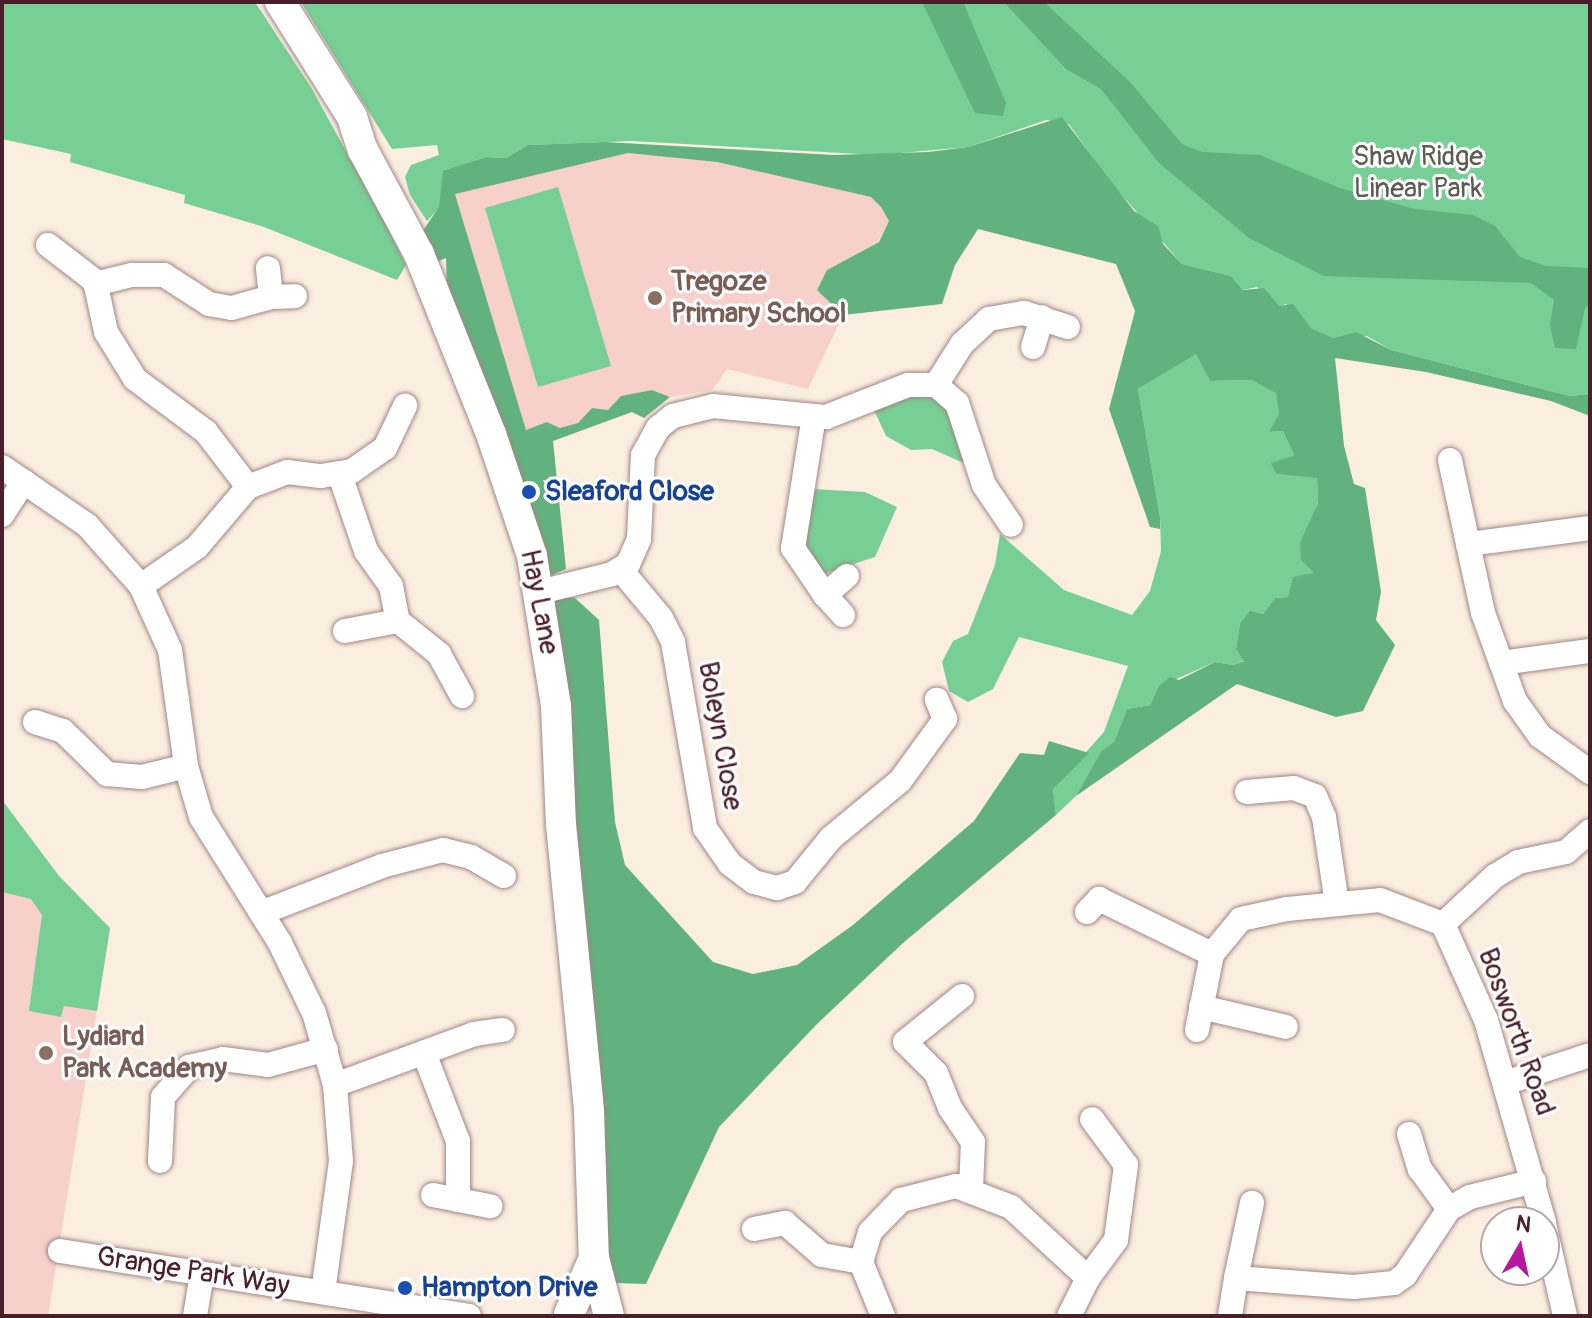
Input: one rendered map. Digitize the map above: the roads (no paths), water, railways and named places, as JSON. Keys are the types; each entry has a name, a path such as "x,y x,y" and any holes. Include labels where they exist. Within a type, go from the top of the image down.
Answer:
{"street":[{"name":"Hay Lane","path":"280,2 352,117 363,150 419,254 508,480 540,592 559,730 563,855 589,1111 594,1258 609,1316"},
{"path":"48,245 80,265 95,284 119,360 148,390 206,432 248,487"},
{"path":"95,284 150,274 178,281 209,304 232,308 283,297 268,268"},
{"path":"936,385 962,344 989,319 1008,313 1042,317 1068,327"},
{"path":"1033,347 1042,317"},
{"path":"540,592 621,570 639,539 640,467 658,428 673,416 713,406 814,416 856,409 908,385 936,385 957,403 964,418 984,509 1011,525"},
{"path":"141,586 197,547 248,487 287,472 340,475 370,462 385,448 405,406"},
{"path":"814,416 792,540 801,566 843,615"},
{"path":"1450,460 1468,544 1501,663 1530,727 1590,772"},
{"path":"2,467 87,525 141,586 170,650 186,766 206,827 299,978 326,1049 335,1085 341,1161 323,1292"},
{"path":"340,475 366,551 391,586 398,621"},
{"path":"2,515 24,481"},
{"path":"1468,544 1590,528"},
{"name":"Boleyn Close","path":"621,570 661,618 673,642 705,828 730,864 754,882 777,888 803,877 825,843 915,764 950,712"},
{"path":"825,595 847,576"},
{"path":"345,631 398,621 445,650 462,696"},
{"path":"1501,663 1590,651"},
{"path":"35,722 63,731 107,774 142,777 186,766"},
{"path":"1247,792 1294,788 1317,798 1337,904"},
{"path":"1443,924 1495,876 1518,862 1566,852 1590,831"},
{"path":"261,913 382,866 443,850 471,857 504,876"},
{"path":"1097,897 1212,954"},
{"name":"Bosworth Road","path":"1286,1027 1199,1018 1212,954 1232,927 1255,913 1390,901 1443,924 1470,979 1505,1083 1540,1206"},
{"path":"962,996 905,1042 936,1073 950,1108 973,1142 971,1188"},
{"path":"335,1085 474,1034 503,1030"},
{"path":"160,1161 163,1097 189,1067 213,1059 268,1065 326,1049"},
{"path":"424,1053 458,1141 458,1200"},
{"path":"1505,1083 1590,1055"},
{"path":"1069,1316 1088,1278 1116,1240 1126,1165 1092,1119"},
{"path":"1409,1134 1423,1176 1449,1209"},
{"path":"1236,1278 1354,1287 1394,1283 1405,1275 1449,1209 1470,1197 1534,1181"},
{"path":"883,1316 861,1262 870,1232 901,1200 938,1188 971,1188 1031,1222 1088,1278"},
{"path":"433,1195 490,1206"},
{"path":"1230,1316 1252,1203"},
{"path":"754,1229 785,1223 822,1255 861,1262"},
{"name":"Grange Park Way","path":"60,1251 469,1316"},
{"name":"Hay Lane","path":"567,1315 594,1258"},
{"path":"195,1316 202,1274"},
{"name":"Bosworth Road","path":"1558,1286 1565,1316"},
{"path":"567,1315 588,1311 601,1316"}],"place":[{"name":"Tregoze Primary School","path":"655,298"},
{"name":"Sleaford Close","path":"529,492"},
{"name":"Lydiard Park Academy","path":"46,1053"},
{"name":"Hampton Drive","path":"405,1288"}],"park label":[{"name":"Shaw Ridge Linear Park","path":"1418,173"}]}
